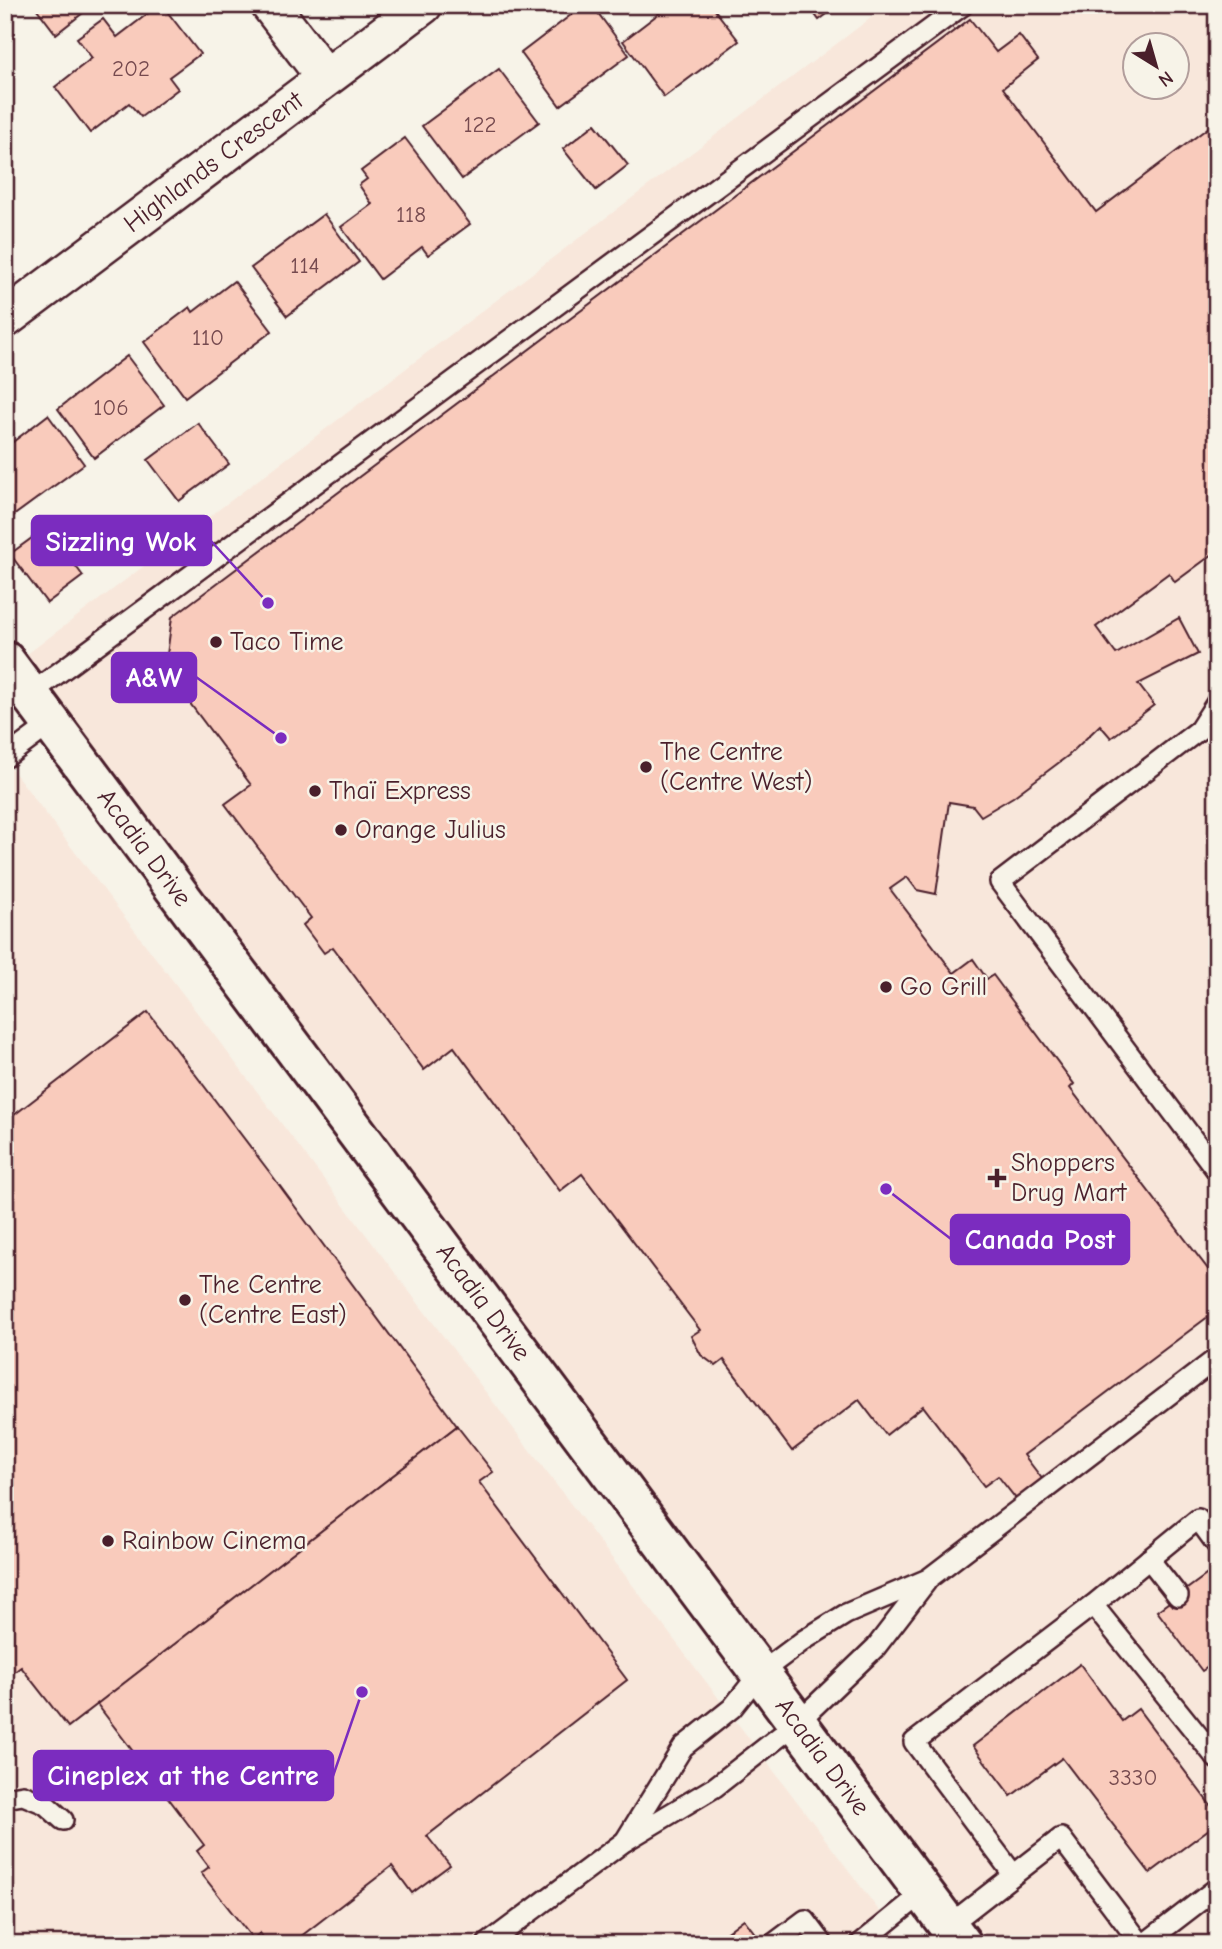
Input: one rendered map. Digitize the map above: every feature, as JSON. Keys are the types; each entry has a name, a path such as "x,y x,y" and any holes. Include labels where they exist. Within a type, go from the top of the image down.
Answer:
{"street":[{"path":"270,5 325,78"},
{"name":"Highlands Crescent","path":"5,319 423,5"},
{"name":"Acadia Drive","path":"5,661 955,1935"}],"lane":[{"path":"5,758 41,708 963,5"},
{"path":"1217,702 1199,730 1000,883 1217,1171"},
{"path":"625,1841 683,1747 732,1708 760,1673 804,1640 846,1614 928,1579 1217,1358"},
{"path":"1013,1874 914,1742 1093,1605 1198,1519 1217,1545"},
{"path":"1149,1559 1178,1596"},
{"path":"487,1944 625,1841 715,1787 797,1723 876,1647 928,1579"},
{"path":"1093,1605 1217,1759"},
{"path":"5,1798 23,1795 46,1804 64,1820"},
{"path":"955,1935 1013,1874 1061,1838 1142,1944 1217,1888"},
{"path":"860,1944 923,1892"},
{"path":"773,1944 805,1920 822,1944"}],"shaded area":[{"name":"The Centre (Centre West)","path":"888,5 1217,5 1217,1944 962,1944 10,667"},
{"path":"5,760 802,1808 904,1944 5,1944"}],"building":[{"path":"34,5 93,5 56,34"},
{"path":"162,5 200,54 169,77 178,89 141,117 129,103 90,133 55,87 92,58 77,38 103,19 117,37"},
{"path":"584,5 592,5 629,55 560,106 521,53"},
{"path":"670,5 711,5 739,41 664,97 623,41"},
{"path":"808,5 839,5 819,20"},
{"name":"The Centre (Centre West)","path":"970,19 996,52 1019,35 1038,60 1003,88 1096,212 1217,121 1217,551 1175,582 1169,573 1096,627 1116,654 1179,618 1198,654 1138,684 1154,705 1111,738 1100,725 1069,755 1013,797 981,816 973,806 949,802 936,894 917,890 907,877 890,889 954,973 973,959 987,979 993,975 1074,1084 1070,1088 1217,1281 1217,1310 1024,1455 1043,1480 1017,1500 998,1476 984,1486 923,1406 886,1435 859,1400 792,1451 724,1360 716,1366 701,1355 691,1336 700,1330 582,1174 560,1191 454,1047 424,1070 333,947 324,953 303,925 311,918 225,804 251,785 165,670 172,617"},
{"path":"499,69 539,122 462,179 422,126"},
{"path":"595,124 628,165 596,190 563,149"},
{"path":"405,138 470,224 428,255 422,247 380,279 341,227 372,204 359,185 367,179 361,171"},
{"path":"324,214 359,262 287,316 251,268"},
{"path":"234,281 272,331 185,397 144,342 190,307 193,312"},
{"path":"127,356 164,405 94,458 58,409"},
{"path":"48,415 84,464 13,516 5,505 5,448"},
{"path":"198,423 229,464 179,501 148,460"},
{"path":"47,527 83,576 47,603 10,554"},
{"name":"The Centre (Centre East)","path":"148,1012 457,1426 68,1727 21,1667 5,1679 5,1122"},
{"path":"457,1426 493,1472 479,1482 627,1680 427,1836 450,1865 412,1893 392,1866 291,1944 268,1944 260,1933 253,1939 201,1873 209,1867 197,1851 204,1845 97,1704"},
{"path":"1217,1567 1217,1661 1202,1671 1157,1611"},
{"path":"1080,1664 1122,1721 1138,1709 1217,1814 1217,1823 1150,1873 1062,1758 1011,1796 973,1746"},
{"path":"744,1919 763,1944 711,1944"}],"place":[{"name":"Sizzling Wok","path":"268,603"},
{"name":"Taco Time","path":"216,642"},
{"name":"A&W","path":"281,738"},
{"name":"The Centre (Centre West)","path":"646,767"},
{"name":"Thaï Express","path":"315,791"},
{"name":"Orange Julius","path":"341,830"},
{"name":"Go Grill","path":"886,987"},
{"name":"Shoppers Drug Mart","path":"997,1178"},
{"name":"Canada Post","path":"886,1189"},
{"name":"The Centre (Centre East)","path":"185,1300"},
{"name":"Rainbow Cinema","path":"108,1541"},
{"name":"Cineplex at the Centre","path":"362,1692"}]}
